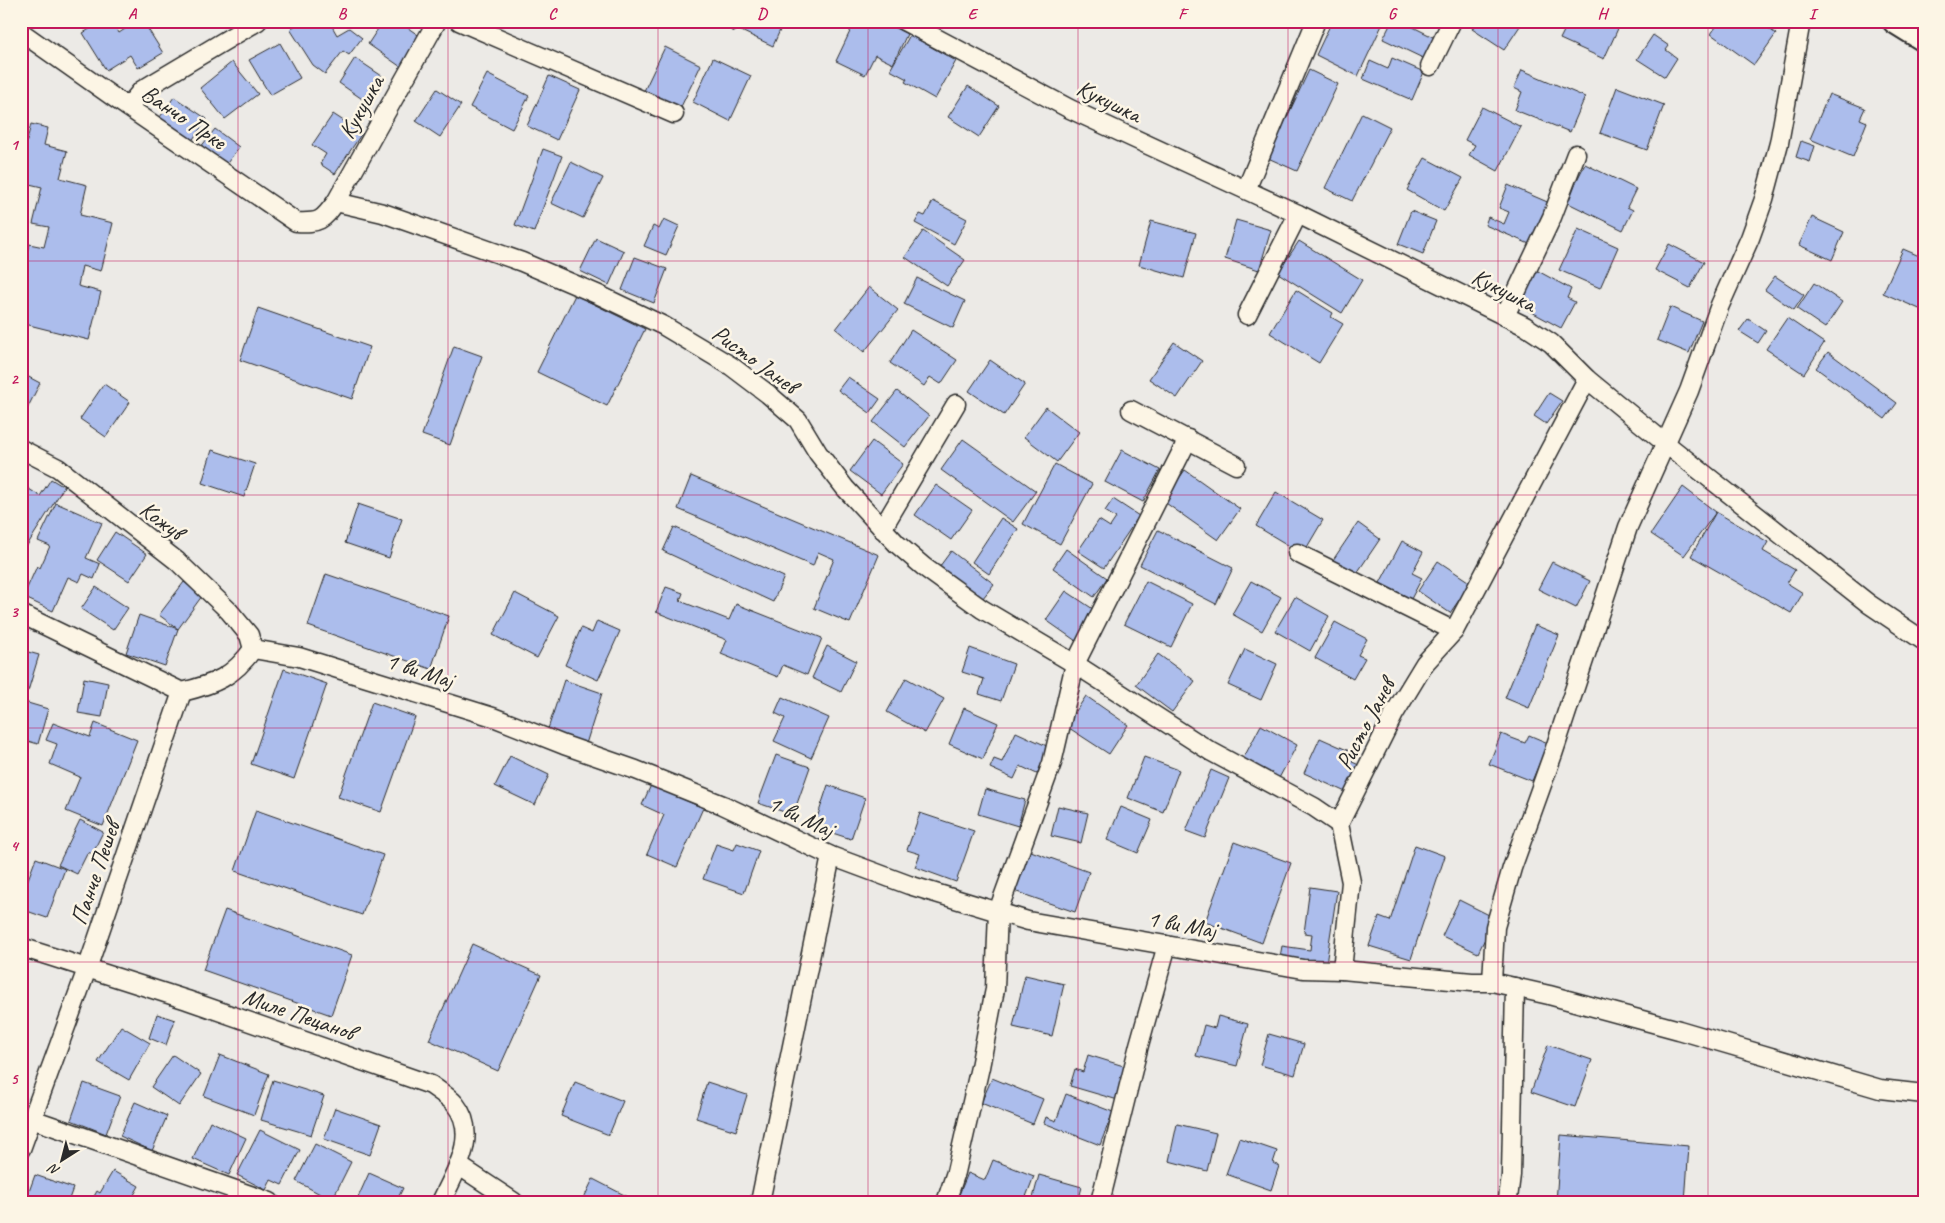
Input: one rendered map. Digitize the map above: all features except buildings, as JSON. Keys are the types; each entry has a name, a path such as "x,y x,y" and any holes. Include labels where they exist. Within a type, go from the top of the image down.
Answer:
{"main road":[{"path":"1895,21 1924,39"}],"street":[{"path":"128,107 142,90 258,21"},
{"name":"Кукушка","path":"331,209 437,21"},
{"path":"459,21 674,114"},
{"name":"Кукушка","path":"904,21 1070,110 1298,214 1505,316 1550,343 1587,379 1665,444 1869,604 1924,642"},
{"path":"1246,190 1316,21"},
{"path":"1430,66 1452,21"},
{"path":"1492,982 1495,927 1512,868 1553,754 1628,527 1688,391 1720,305 1750,238 1764,199 1779,144 1800,21"},
{"name":"Ванчо Прке","path":"21,32 296,222 314,223 331,209"},
{"path":"1505,316 1552,217 1576,154"},
{"name":"Ристо Јанев","path":"331,209 383,213 522,262 599,295 664,326 723,361 768,394 798,420 818,453 845,488 882,529 924,567 982,609 1075,664 1210,751 1314,807 1339,824 1394,714 1425,663 1454,631 1587,379"},
{"path":"1247,314 1298,214"},
{"path":"882,529 956,404"},
{"path":"1132,410 1236,465"},
{"path":"946,1202 959,1162 995,989 998,911 1052,763 1075,664 1188,439"},
{"name":"Кожув","path":"21,449 58,468 177,561 230,611 249,635 253,649"},
{"path":"1297,553 1454,631"},
{"path":"21,614 182,692 203,687 223,679 242,665 253,649"},
{"name":"1 ви Мај","path":"253,649 299,657 493,717 564,745 636,770 723,805 832,856 910,886 1028,920 1303,969 1342,970 1472,982 1492,982 1679,1030 1880,1089 1924,1094"},
{"name":"Панче Пешев","path":"21,1149 88,969 182,692"},
{"path":"1339,824 1351,882 1342,970"},
{"path":"760,1202 832,856"},
{"path":"1100,1202 1139,1045 1167,946"},
{"name":"Миле Пецанов","path":"21,947 187,1000 431,1085 454,1103 464,1117 466,1134 462,1156 441,1202"},
{"path":"1508,1199 1511,1174 1515,987"},
{"path":"32,1119 270,1202"},
{"path":"458,1165 514,1202"}]}
